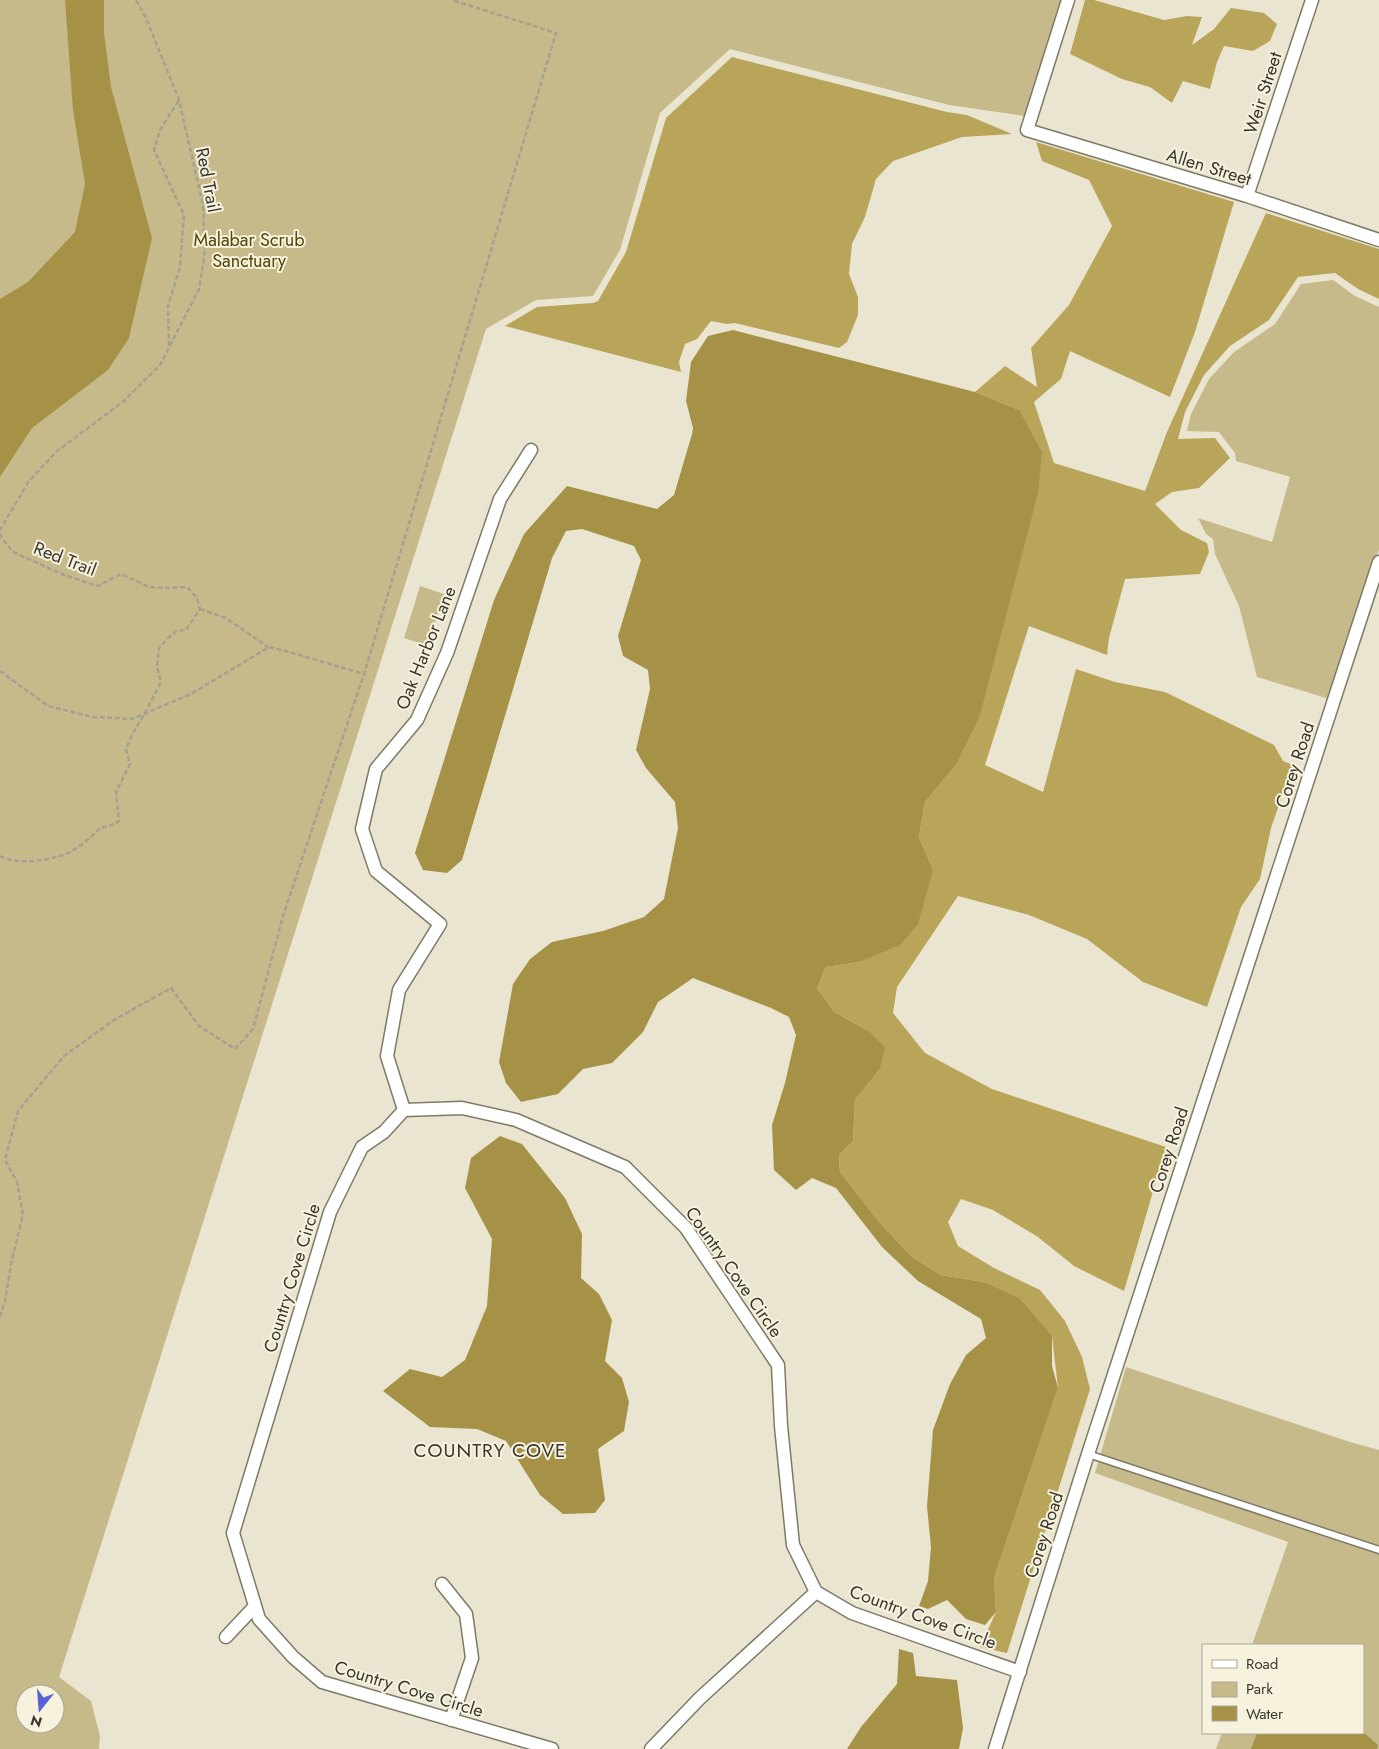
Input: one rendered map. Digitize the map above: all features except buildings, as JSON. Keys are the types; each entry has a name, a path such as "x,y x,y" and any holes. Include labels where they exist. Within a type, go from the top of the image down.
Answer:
{"street":[{"name":"Allen Street","path":"1068,0 1027,130 1246,196 1379,240"},
{"name":"Weir Street","path":"1246,196 1312,0"},
{"name":"Oak Harbor Lane","path":"404,1110 387,1056 399,990 440,924 376,871 362,829 376,770 417,720 447,653 500,499 531,450"},
{"name":"Corey Road","path":"995,1749 1088,1454 1379,562"},
{"name":"Country Cove Circle","path":"552,1749 322,1682 293,1657 259,1619 233,1533 330,1212 362,1148 384,1132 404,1110 462,1108 516,1120 625,1167 686,1228 778,1365 781,1426 793,1545 816,1592 852,1612 1020,1672"},
{"path":"442,1584 466,1614 472,1658 451,1720"},
{"path":"650,1749 700,1698 816,1592"},
{"path":"226,1637 255,1606"}],"lane":[{"path":"1088,1454 1379,1550"}],"path":[{"name":"Red Trail","path":"136,0 146,18 179,100 203,205 205,250 199,289 160,365 124,401 57,451 29,481 0,530 0,537 13,552 64,576 98,586 121,574 149,587 187,587 198,598 200,609"},
{"path":"0,1317 6,1301 12,1259 23,1215 17,1182 5,1160 18,1111 64,1056 114,1020 171,988 199,1026 235,1049 253,1029 283,916 364,674 556,33 452,0"},
{"name":"Red Trail","path":"168,349 170,332 168,306 180,267 184,216 154,150 160,130 179,100"},
{"path":"0,856 26,862 64,855 92,837 101,827 107,827 119,821 116,792 130,764 126,749 133,733 146,714 160,682 157,667 159,648 176,631 186,630 200,609 226,618 268,647 364,674"},
{"path":"0,671 48,706 93,717 132,719 191,694 268,647"}],"green space":[{"name":"Malabar Scrub Sanctuary","path":"0,0 1062,0 1025,116 949,105 730,49 660,113 620,250 593,296 536,300 486,329 59,1677 91,1701 100,1736 99,1749 0,1749"},
{"path":"1333,280 1355,296 1379,307 1379,549 1344,657 1333,700 1257,677 1239,606 1215,554 1213,539 1206,534 1198,518 1272,542 1290,477 1236,461 1235,453 1219,432 1187,431 1191,414 1209,379 1234,352 1275,324 1301,284"},
{"path":"420,586 444,594 428,646 404,638"},
{"path":"1126,1367 1379,1450 1379,1749 1216,1749 1222,1734 1364,1734 1364,1644 1252,1644 1288,1542 1095,1473"}],"shaded area":[{"path":"1085,0 1094,0 1164,20 1187,16 1202,17 1192,45 1214,29 1231,8 1264,13 1277,24 1270,41 1253,51 1224,46 1217,62 1210,89 1183,81 1172,103 1150,87 1122,79 1070,54"},
{"path":"732,57 947,112 967,115 1012,134 962,137 893,161 876,179 865,217 852,244 849,274 858,297 858,315 847,342 839,348 735,323 727,324 711,321 697,339 685,344 679,362 681,372 505,326 537,307 593,303 598,301 626,252 666,118"},
{"path":"1036,142 1234,202 1195,332 1170,397 1070,351 1061,379 1034,402 1054,463 1145,491 1167,432 1266,213 1379,249 1379,299 1358,289 1335,273 1298,277 1269,320 1230,346 1204,375 1185,412 1178,439 1215,438 1230,458 1199,488 1172,492 1155,504 1181,530 1207,543 1209,552 1200,574 1125,579 1109,638 1107,655 1029,626 985,765 1043,792 1076,669 1115,682 1165,692 1274,745 1283,761 1293,765 1271,828 1260,879 1241,907 1207,1007 1143,982 1087,939 1029,915 958,896 897,987 893,1013 925,1053 992,1089 1166,1147 1124,1291 1074,1266 1038,1237 993,1210 961,1199 948,1222 958,1246 994,1268 1040,1290 1065,1321 1082,1357 1090,1389 1007,1653 980,1647 996,1612 994,1578 1058,1388 1052,1336 983,1282 941,1275 912,1257 880,1223 840,1172 839,1155 853,1141 855,1100 880,1069 867,1030 834,1012 817,988 826,967 859,962 933,870 919,837 925,802 956,765 1019,410 975,392 1005,366 1037,387 1031,348 1069,305 1112,226 1089,180 1042,161"}],"water":[{"path":"65,0 104,0 104,33 111,87 152,238 129,338 108,370 32,428 0,477 0,299 28,282 75,232 85,184 73,110"},
{"path":"733,330 975,392 1019,410 1042,452 1038,493 980,715 956,765 925,802 919,837 933,870 918,924 900,945 859,962 826,967 817,988 834,1012 867,1030 885,1047 880,1069 855,1100 853,1141 839,1155 840,1172 880,1223 912,1257 941,1275 983,1282 1019,1298 1052,1336 1052,1366 1058,1388 994,1578 996,1612 985,1625 966,1619 947,1600 928,1609 919,1606 928,1581 931,1547 927,1506 933,1430 950,1384 966,1355 986,1338 981,1319 918,1281 882,1247 836,1188 812,1178 796,1190 774,1170 772,1125 785,1083 796,1035 789,1017 771,1008 693,978 658,1002 643,1032 612,1063 583,1069 558,1094 521,1102 506,1083 499,1062 513,984 530,959 552,942 603,931 644,917 664,899 678,828 675,802 646,768 636,750 650,689 648,670 623,656 618,636 641,560 634,546 582,529 566,531 552,558 462,860 447,873 423,870 415,853 494,600 524,534 567,486 657,509 674,495 693,428 686,401 691,362 708,336"},
{"path":"500,1136 522,1144 565,1198 582,1234 581,1278 599,1294 612,1320 605,1361 622,1378 629,1402 624,1431 598,1449 605,1500 595,1513 563,1514 540,1495 506,1441 477,1429 430,1427 383,1391 410,1369 442,1377 465,1360 487,1306 492,1239 465,1188 471,1158"},
{"path":"899,1649 913,1653 916,1676 957,1680 963,1728 959,1749 847,1749 861,1727 897,1684"},
{"path":"1364,1733 1378,1745 1377,1749 1251,1749 1257,1734"}],"district":[{"name":"COUNTRY COVE","path":"490,1450"}]}
